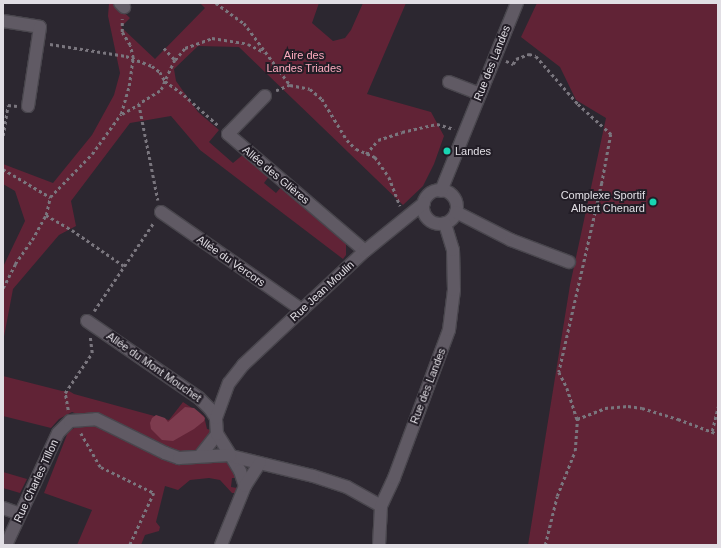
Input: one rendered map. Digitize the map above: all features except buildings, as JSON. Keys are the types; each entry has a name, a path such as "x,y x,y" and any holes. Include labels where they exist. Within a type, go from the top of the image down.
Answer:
{"street":[{"name":"Rue des Landes","path":"441,191 517,3"},
{"path":"3,21 40,27 28,106"},
{"path":"449,82 480,94"},
{"path":"228,134 265,96"},
{"name":"Allée des Glières","path":"228,134 365,251"},
{"path":"441,191 447,192 454,198 457,206 456,212 451,220 445,223 436,223 427,218 424,212 424,203 431,193 441,191"},
{"name":"Rue Jean Moulin","path":"203,402 218,394 243,365 365,251 424,203"},
{"name":"Allée du Vercors","path":"161,212 302,310"},
{"path":"456,212 512,240 569,262"},
{"name":"Rue des Landes","path":"379,545 381,506 394,478 449,330 454,290 453,250 445,223"},
{"name":"Allée du Mont Mouchet","path":"87,321 203,402 216,418"},
{"name":"Rue Jean Moulin","path":"227,385 216,418 217,434 240,471 245,486"},
{"path":"70,420 96,419 165,453 179,458 230,456 314,476 347,487 381,506"},
{"name":"Rue Charles Tillon","path":"6,545 58,433 70,420"},
{"path":"200,456 217,434"},
{"path":"221,545 245,486 260,463"},
{"path":"3,508 20,514"}],"path":[{"path":"216,3 244,23 264,52 290,85"},
{"path":"3,288 15,264 46,215 50,197 92,154 121,114 129,86 133,58 121,24 122,5"},
{"path":"121,114 160,91 175,60 185,48 212,38 248,44 264,52"},
{"path":"37,42 133,58 156,69 165,82 184,95 228,134"},
{"path":"164,48 175,60"},
{"path":"495,57 514,64 516,60 529,54 536,56 578,104 611,134 602,183 559,372 568,388 577,419 575,451 557,496 545,545"},
{"path":"265,96 290,85 305,87 317,93 327,105 347,140 356,149 375,157 389,177 405,218"},
{"path":"130,545 154,492 101,467 86,439 70,420 65,393 92,352 87,321 161,212 139,104"},
{"path":"3,136 8,105 28,106"},
{"path":"366,154 378,140 437,124 465,133"},
{"path":"3,169 50,197"},
{"path":"46,215 72,230 124,266"},
{"path":"577,419 606,408 628,406 642,408 718,434"},
{"path":"712,431 718,407"}],"green space":[{"name":"Aire des Landes Triades","path":"109,3 114,3 130,18 121,27 155,59 205,8 200,3 319,3 312,23 333,41 345,38 351,30 363,3 406,3 367,94 431,112 444,136 434,164 423,186 403,205 239,47 198,46 174,69 176,81 198,112 219,130 209,142 233,163 245,153 270,175 264,183 276,193 282,186 346,240 346,255 343,259 200,150 171,116 130,123 71,201 76,226 59,235 13,289 3,342 3,267 25,221 15,191 3,184 3,164 53,183 92,135 114,95 120,73 108,16"},
{"name":"Complexe Sportif Albert Chenard","path":"537,3 718,3 718,545 528,545 570,285 606,118 576,100 560,67 521,37"},
{"path":"3,376 62,391 69,391 74,394 169,420 183,402 204,416 207,429 211,430 210,435 199,449 185,453 166,448 98,413 77,414 72,412 59,419 51,428 3,416"},
{"path":"95,424 177,462 196,464 223,460 230,465 238,478 232,478 231,487 237,488 237,493 232,493 220,480 209,478 190,480 178,490 165,486 156,522 160,527 159,531 145,535 141,545 77,545 92,510 44,493 68,432 79,425"},
{"path":"3,472 27,479 20,493 3,488"}],"shaded area":[{"path":"185,407 194,408 205,418 204,421 194,429 173,441 162,440 151,429 150,423 152,418 156,415 165,418 168,422"}],"place":[{"name":"Landes","path":"447,151"},
{"name":"Complexe Sportif Albert Chenard","path":"653,202"}]}
